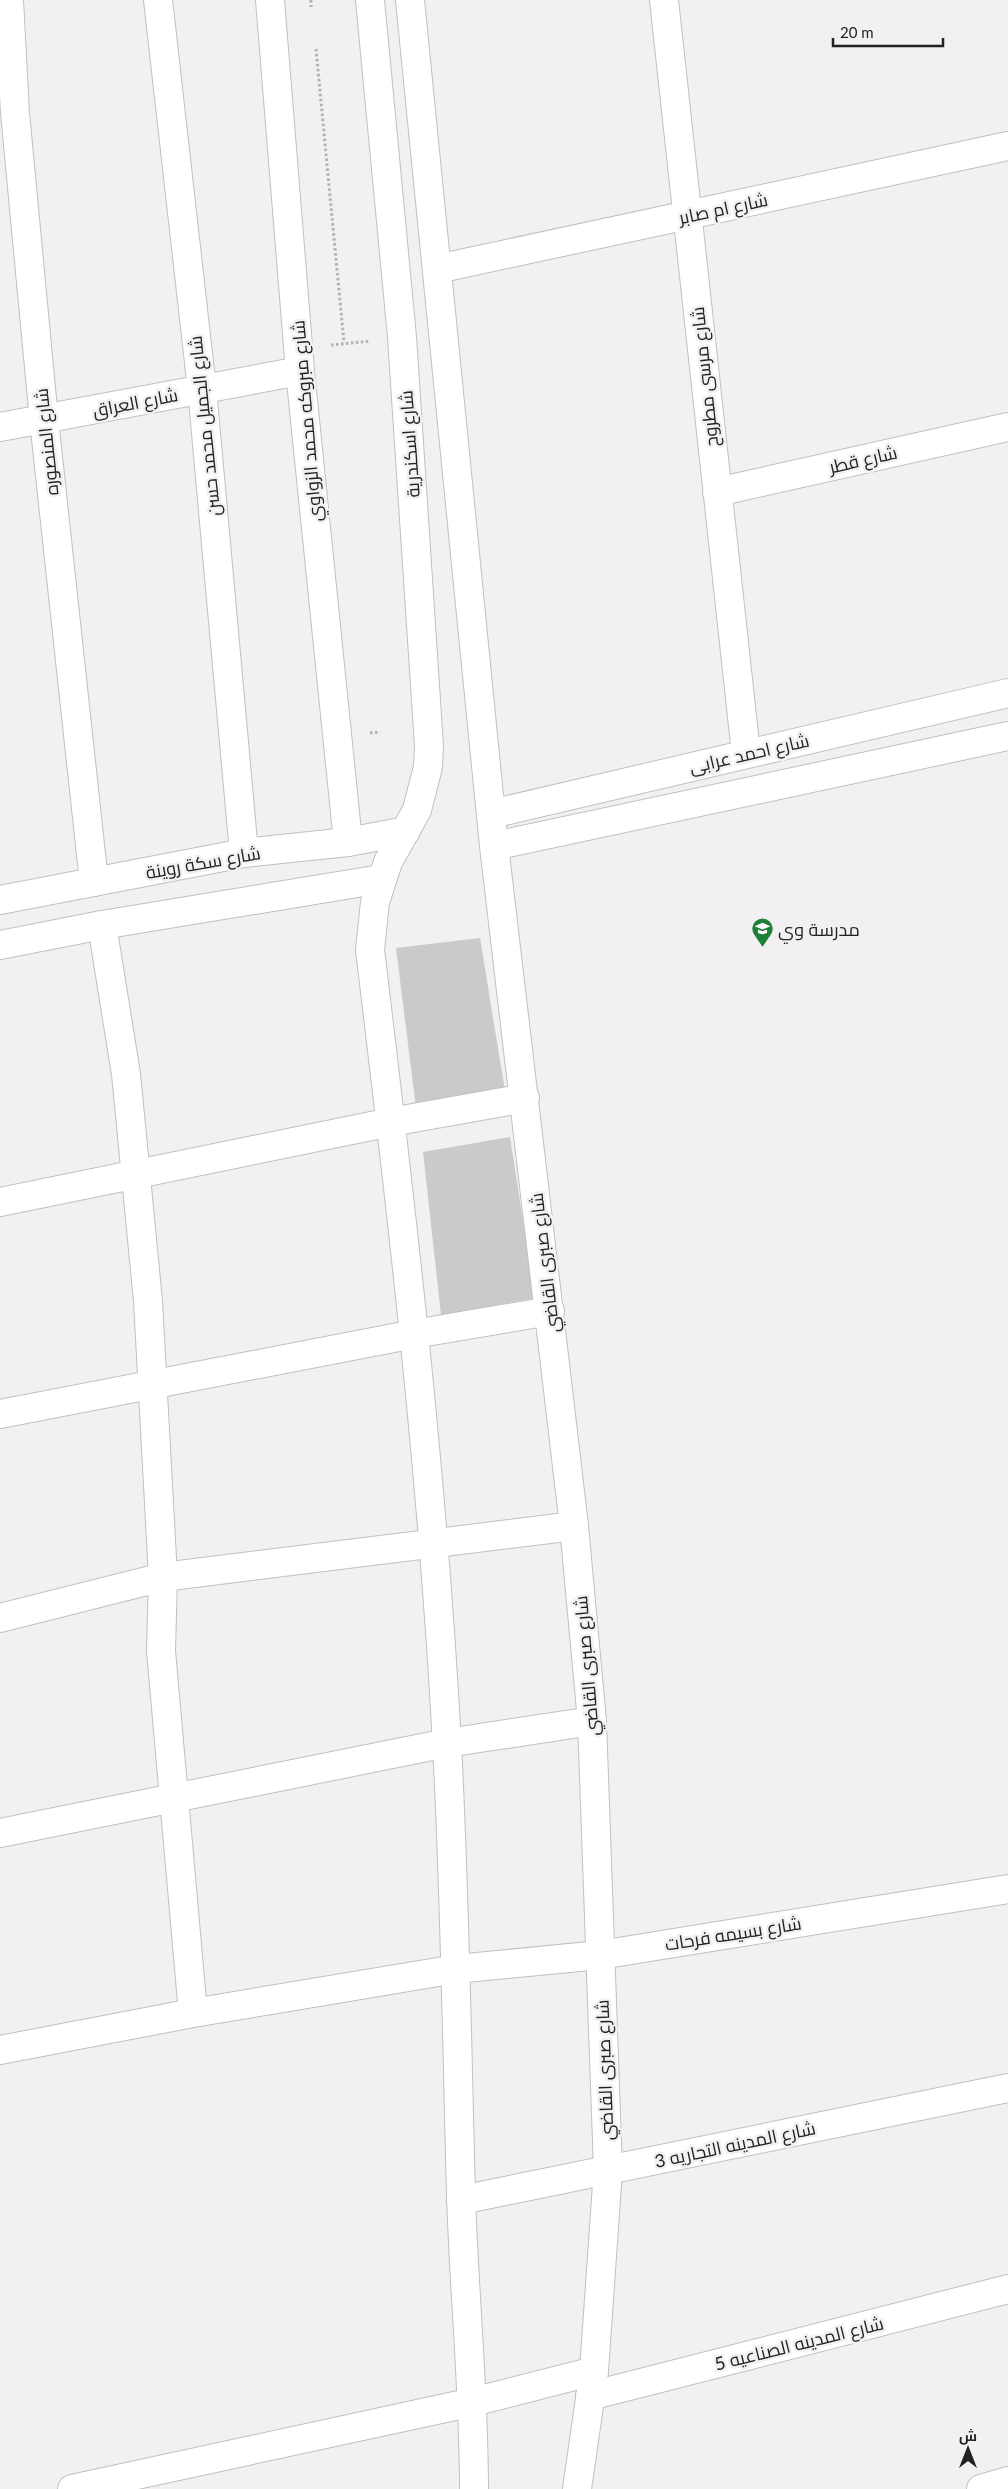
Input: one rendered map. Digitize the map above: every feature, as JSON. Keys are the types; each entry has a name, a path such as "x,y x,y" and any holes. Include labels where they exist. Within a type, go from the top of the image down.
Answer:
{"street":[{"name":"شارع المنصوره","path":"9,0 15,113 44,420 94,882"},
{"name":"شارع الجميل محمد حسن","path":"158,0 202,390 244,853"},
{"name":"شارع مبروكه محمد الزواوي","path":"270,0 299,359 348,842"},
{"name":"شارع اسكندرية","path":"370,0 402,337 430,746 424,788 417,810 388,862 381,879"},
{"path":"410,0 494,846"},
{"name":"شارع مرسى مطروح","path":"664,0 686,216 746,753"},
{"name":"شارع ام صابر","path":"437,268 1008,146"},
{"name":"شارع العراق","path":"0,427 202,390 299,359"},
{"name":"شارع قطر","path":"718,492 1008,426"},
{"name":"شارع احمد عرابى","path":"491,814 746,753 1008,694"},
{"name":"شارع احمد عرابى","path":"494,846 1008,736"},
{"path":"812,738 822,776"},
{"name":"شارع سكة روينة","path":"0,900 244,853 348,842 406,831"},
{"name":"شارع صبرى القاضي","path":"494,846 550,1311 574,1526 592,1721 608,2170 592,2384 577,2489"},
{"path":"0,945 102,925 381,879 374,902 370,950 414,1334 433,1545 447,1743 456,1969 461,2200 473,2402 474,2489"},
{"path":"102,925 126,1074 148,1302 163,1577 161,1652 193,2013"},
{"path":"0,1202 391,1122 525,1098"},
{"path":"0,1414 414,1334 550,1311"},
{"path":"0,1618 163,1577 574,1526"},
{"path":"0,1833 447,1743 592,1721"},
{"name":"شارع بسيمه فرحات","path":"0,2050 193,2013 456,1969 600,1955 1008,1889"},
{"name":"شارع المدينه التجاريه 3","path":"461,2200 1008,2088"},
{"name":"شارع المدينه الصناعيه 5","path":"72,2489 473,2402 592,2384 1008,2289"},
{"path":"981,2489 1008,2481"}],"path":[{"path":"311,0 311,7"},
{"path":"316,49 344,343"},
{"path":"299,359 344,343 402,337"}],"building":[{"path":"480,938 506,1097 416,1108 396,948"},
{"path":"510,1137 535,1298 441,1315 423,1152"}],"place":[{"name":"مدرسة وي","path":"762,948"}]}
